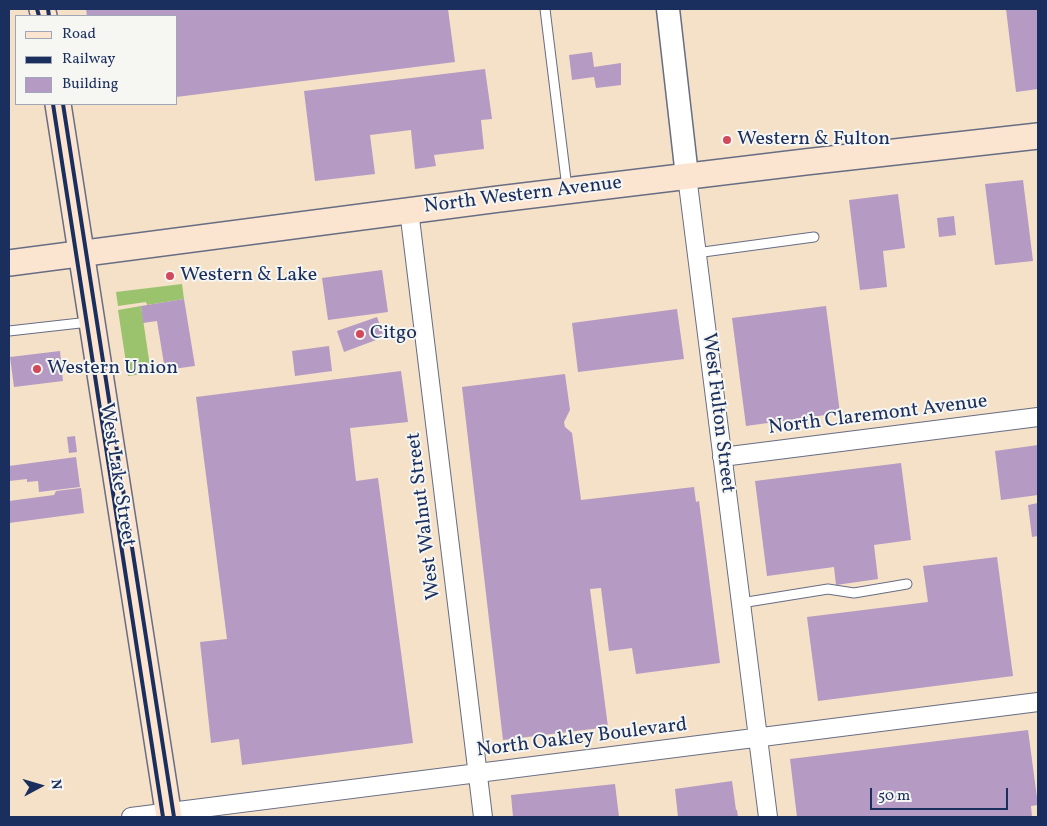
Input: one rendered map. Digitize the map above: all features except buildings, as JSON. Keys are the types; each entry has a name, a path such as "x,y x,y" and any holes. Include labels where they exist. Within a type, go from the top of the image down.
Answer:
{"main road":[{"name":"West Lake Street","path":"58,105 168,815"},
{"name":"North Western Avenue","path":"9,262 409,210 1038,136"}],"street":[{"name":"West Fulton Street","path":"668,9 696,253 768,817"},
{"name":"West Walnut Street","path":"409,210 483,817"},
{"name":"North Claremont Avenue","path":"722,457 1038,417"},
{"name":"North Oakley Boulevard","path":"131,817 168,815 1038,702"}],"lane":[{"path":"545,9 567,191"},
{"path":"696,253 814,237"},
{"path":"9,331 92,322"},
{"path":"741,603 828,588 854,592 907,584"}],"green space":[{"path":"182,284 184,299 147,305 146,302 118,306 116,292"},
{"path":"141,306 151,373 128,376 118,310"}],"railway":[{"path":"37,9 39,15"},
{"path":"48,9 49,15"},
{"path":"53,105 163,817"},
{"path":"63,105 174,817"}],"place":[{"name":"Western & Fulton","path":"727,140"},
{"name":"Western & Lake","path":"170,276"},
{"name":"Citgo","path":"360,334"},
{"name":"Western Union","path":"37,369"}]}
